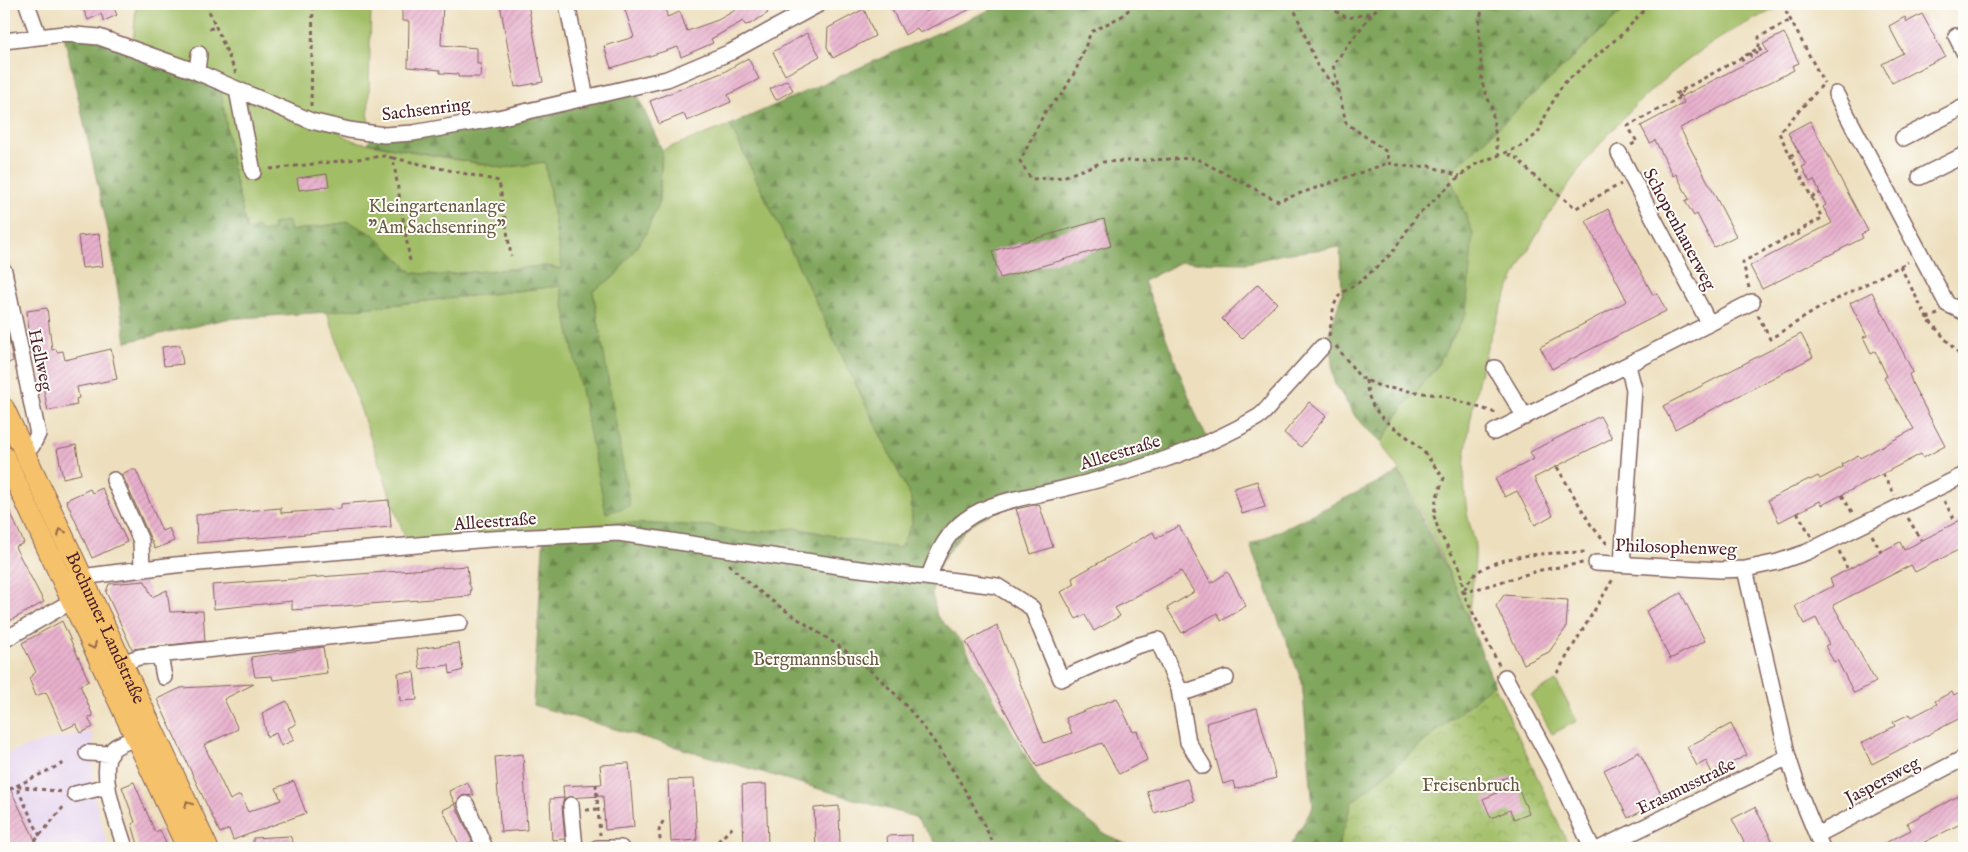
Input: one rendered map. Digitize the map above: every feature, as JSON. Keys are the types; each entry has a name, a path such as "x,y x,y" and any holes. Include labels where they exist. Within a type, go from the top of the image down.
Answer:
{"main road":[{"name":"Bochumer Landstraße","path":"4,408 208,848"},
{"name":"Bochumer Landstraße","path":"4,456 187,848"}],"street":[{"path":"27,4 38,35"},
{"path":"567,4 586,98"},
{"name":"Sachsenring","path":"4,41 38,35 64,34 99,37 198,72 311,121 372,134 413,133 490,120 667,79 731,52 819,4"},
{"path":"1956,36 1964,52"},
{"path":"198,72 199,54"},
{"path":"240,91 253,172"},
{"path":"1836,94 1947,304 1959,310"},
{"path":"1903,138 1964,107"},
{"name":"Schopenhauerweg","path":"1624,149 1632,178 1709,323"},
{"path":"1920,177 1964,155"},
{"name":"Hellweg","path":"4,271 38,434 32,446 25,452"},
{"path":"1494,432 1752,302"},
{"name":"Alleestraße","path":"62,581 85,583 142,569 490,539 611,533 932,577 935,559 944,542 964,520 977,512 1007,502 1063,489 1143,466 1195,447 1260,416 1322,348"},
{"path":"1622,564 1634,388 1628,366"},
{"path":"1495,368 1521,419"},
{"name":"Philosophenweg","path":"1595,557 1622,564 1697,569 1745,569 1778,562 1818,547 1964,477"},
{"path":"114,480 141,541 142,569"},
{"path":"1745,569 1788,756 1820,842"},
{"path":"932,577 997,586 1032,608 1061,679 1136,646 1158,640 1179,689 1188,742 1203,766"},
{"path":"4,640 72,602 85,583"},
{"path":"122,662 139,657 460,624"},
{"path":"160,655 164,677"},
{"path":"1505,677 1555,769 1592,848"},
{"path":"1179,689 1188,691 1226,678"},
{"path":"125,848 108,786 106,767 114,748 135,738"},
{"path":"87,753 111,754"},
{"name":"Erasmusstraße","path":"1601,848 1788,756"},
{"name":"Jaspersweg","path":"1820,842 1964,758"},
{"path":"75,794 108,786"},
{"path":"466,804 484,848"},
{"path":"571,805 576,848"},
{"path":"597,848 621,848"}],"path":[{"path":"206,4 240,91"},
{"path":"311,121 313,4"},
{"path":"1135,4 1122,16 1091,32 1076,70 1062,94 1046,110 1020,161 1031,180 1063,177 1103,162 1195,158 1278,201 1388,163 1410,167 1429,166 1460,176"},
{"path":"1292,4 1317,64 1338,91"},
{"path":"1333,4 1334,10 1347,18 1372,12"},
{"path":"1383,4 1372,12 1334,65 1346,123 1387,152 1388,163"},
{"path":"1482,4 1479,25 1482,83 1492,109 1498,155"},
{"path":"1521,419 1475,408 1444,396 1381,387 1366,380 1354,370 1339,348 1328,344 1334,305 1340,294 1361,281 1392,253 1416,217 1460,176 1474,165 1498,155 1508,154 1538,133 1548,110 1563,84 1622,35 1650,4"},
{"path":"1782,4 1824,83 1836,94"},
{"path":"1757,49 1759,37 1791,20"},
{"path":"208,30 216,27"},
{"path":"1624,149 1637,142 1628,126 1677,97 1675,94 1757,49"},
{"path":"1757,49 1763,55"},
{"path":"1741,58 1745,64"},
{"path":"1824,83 1779,133 1822,218 1743,262 1752,302 1770,340 1816,310 1922,254"},
{"path":"1691,85 1694,91"},
{"path":"1790,156 1799,152"},
{"path":"1508,154 1517,158 1535,177 1576,208 1632,178"},
{"path":"270,169 384,156 499,181 510,256"},
{"path":"394,158 410,261"},
{"path":"1811,197 1820,193"},
{"path":"1798,232 1802,239"},
{"path":"1762,251 1766,258"},
{"path":"1900,266 1927,318 1964,360"},
{"path":"1927,318 1959,310"},
{"path":"1366,380 1367,393 1384,422 1419,448 1444,478 1436,499 1434,516 1439,532 1461,570 1463,593 1505,677"},
{"path":"1557,466 1592,525 1622,564 1557,674"},
{"path":"1883,474 1921,540"},
{"path":"1936,489 1956,522"},
{"path":"1842,495 1860,526"},
{"path":"1798,512 1818,547"},
{"path":"721,548 729,564 755,589 860,662 904,701 954,767 996,848"},
{"path":"1463,593 1469,580 1479,570 1500,562 1538,554 1595,557"},
{"name":"Philosophenweg","path":"1463,593 1541,570 1579,563 1595,557"},
{"path":"10,789 64,763"},
{"path":"596,784 601,848"},
{"path":"16,786 75,794"},
{"path":"16,786 40,836"},
{"path":"35,840 75,794"},
{"path":"661,848 659,830 664,819"},
{"path":"714,848 715,844 735,825"}],"shaded area":[{"path":"93,732 93,792 108,848 4,848 4,754 47,740"}],"green space":[{"name":"Kleingartenanlage \"Am Sachsenring\"","path":"136,4 371,4 368,135 335,130 354,141 503,168 545,162 562,269 546,266 438,275 413,273 349,222 291,231 288,221 273,224 273,230 259,233 247,230 234,176 133,45"},
{"name":"Bergmannsbusch","path":"1003,4 1630,4 1449,174 1473,233 1466,314 1435,369 1402,408 1382,442 1357,419 1334,382 1329,334 1342,294 1340,247 1283,254 1247,263 1181,262 1144,281 1200,425 1214,448 1181,462 1065,495 1017,503 982,518 967,527 941,562 932,594 937,616 963,643 1043,786 1105,834 1134,848 940,848 915,817 533,705 544,531 617,523 712,526 744,533 797,528 870,544 900,548 912,524 911,498 730,125"},
{"path":"1630,4 1789,4 1741,26 1696,54 1654,88 1615,127 1580,169 1549,214 1523,260 1501,308 1488,344 1478,382 1467,439 1464,465 1465,490 1475,557 1468,619 1429,529 1407,484 1382,442 1402,408 1435,369 1449,174"},
{"path":"64,35 83,35 220,84 234,176 247,230 258,227 260,232 273,230 272,224 289,221 291,231 349,222 374,235 413,273 438,275 546,266 562,269 545,162 503,168 368,143 372,136 635,90 662,150 659,203 645,235 615,276 593,291 630,506 606,513 560,286 327,312 226,319 126,342 109,234"},
{"path":"730,125 911,498 912,524 900,548 870,544 797,528 744,533 712,526 617,523 406,541 327,312 560,286 659,203 662,150"},
{"path":"1399,472 1456,588 1494,684 1352,802 1338,848 1289,848 1313,807 1302,682 1250,545"},
{"path":"1556,681 1577,721 1552,734 1531,695"},
{"name":"Freisenbruch","path":"1494,684 1570,848 1338,848 1352,802"}],"building":[{"path":"81,4 124,4 114,8 117,15 104,21 101,14 88,20"},
{"path":"406,4 443,4 441,45 477,48 477,64 481,64 480,77 458,77 458,74 440,73 440,70 408,67 409,21 402,21 402,8 406,8"},
{"path":"500,4 528,4 543,82 515,87"},
{"path":"623,4 666,4 667,17 680,12 687,31 718,20 746,4 763,4 768,13 750,24 745,25 743,21 711,39 713,43 681,57 678,47 611,68 604,46 634,37"},
{"path":"889,4 922,4 925,12 943,4 981,4 920,33 917,28 905,35"},
{"path":"864,9 875,36 833,58 827,47 828,28"},
{"path":"1922,14 1945,56 1892,83 1882,64 1903,53 1889,26 1905,17 1907,22"},
{"path":"807,33 820,56 785,75 773,52"},
{"path":"1784,33 1799,63 1792,66 1794,70 1680,128 1736,236 1714,247 1697,214 1694,216 1685,201 1689,199 1676,174 1673,176 1655,140 1650,143 1641,126 1684,103 1681,97 1768,52 1763,44"},
{"path":"748,58 759,79 728,95 731,102 687,121 684,114 659,124 650,101 724,72"},
{"path":"787,80 793,90 776,100 770,89"},
{"path":"1810,121 1868,231 1861,234 1863,238 1762,289 1750,266 1832,223 1823,207 1826,205 1814,180 1810,182 1802,167 1806,165 1788,133"},
{"path":"327,174 329,186 299,190 297,178"},
{"path":"1608,209 1653,295 1657,293 1666,311 1552,369 1540,347 1627,301 1586,221"},
{"path":"1104,219 1111,246 1000,278 992,251"},
{"path":"99,234 103,266 82,268 78,236"},
{"path":"1258,284 1277,303 1242,339 1222,319"},
{"path":"1872,292 1913,372 1909,374 1913,385 1945,446 1923,458 1921,454 1822,505 1820,501 1779,522 1768,500 1809,479 1818,476 1820,479 1843,467 1842,464 1858,455 1860,458 1914,429 1884,378 1887,376 1875,351 1871,353 1863,337 1867,336 1850,303"},
{"path":"47,308 52,350 56,349 57,352 63,351 65,360 111,349 117,379 77,387 79,398 76,399 77,405 48,411 36,351 31,353 26,332 29,332 27,311"},
{"path":"1801,334 1813,357 1675,429 1663,406"},
{"path":"8,335 13,361 4,365 4,336"},
{"path":"180,345 183,364 164,366 162,347"},
{"path":"1309,402 1326,416 1301,447 1284,433"},
{"path":"1600,416 1612,438 1534,478 1553,515 1535,525 1517,491 1505,497 1495,479 1534,459 1530,452"},
{"path":"76,445 81,474 63,478 57,449"},
{"path":"130,470 136,470 162,531 169,528 174,541 155,549 122,474"},
{"path":"1257,481 1265,507 1242,514 1234,488"},
{"path":"102,488 127,542 92,558 66,500 90,489 92,493"},
{"path":"4,498 24,543 15,547 44,602 4,624 4,592 8,589 4,580"},
{"path":"389,500 391,527 197,543 196,515 281,508 281,513 341,509 341,504"},
{"path":"1039,504 1053,547 1031,554 1016,509"},
{"path":"1964,518 1964,547 1915,572 1911,565 1833,605 1876,682 1854,693 1837,660 1834,662 1825,646 1829,644 1816,618 1804,624 1795,606 1833,586 1830,579 1900,542 1904,550"},
{"path":"1179,526 1211,583 1228,572 1246,606 1221,621 1217,613 1182,633 1167,608 1194,592 1181,571 1115,608 1120,616 1094,631 1085,615 1076,619 1061,592 1075,584 1072,578 1153,532 1156,538"},
{"path":"467,566 469,585 471,587 470,596 292,610 292,601 214,609 212,585"},
{"path":"145,581 152,597 167,590 170,612 203,611 205,641 132,649 106,592 109,584"},
{"path":"1681,593 1705,641 1670,659 1646,611"},
{"path":"1504,595 1568,600 1566,628 1549,652 1524,664 1496,606"},
{"path":"62,621 89,681 80,685 93,716 88,718 93,727 81,733 76,724 63,730 46,692 36,696 29,678 36,672 22,643"},
{"path":"997,625 1044,743 1072,733 1066,718 1117,698 1133,732 1137,731 1147,760 1119,774 1102,743 1037,767 966,642"},
{"path":"459,643 463,670 450,674 449,665 420,669 417,649"},
{"path":"323,647 327,673 273,680 272,676 255,677 251,657"},
{"path":"414,672 417,700 400,701 398,673"},
{"path":"254,684 224,699 238,729 204,745 230,800 240,795 248,812 281,800 276,788 294,781 306,813 233,840 229,829 220,833 157,699 181,688"},
{"path":"1964,690 1964,716 1872,764 1861,743 1895,726 1893,722 1910,714 1912,717 1937,704 1935,701 1944,696 1952,692 1954,695"},
{"path":"287,701 296,724 288,728 294,740 281,746 276,733 267,737 262,713"},
{"path":"1257,708 1276,778 1235,789 1233,781 1223,784 1206,723"},
{"path":"1731,724 1747,755 1712,773 1706,761 1697,766 1687,747"},
{"path":"1639,752 1664,800 1628,818 1604,770"},
{"path":"523,754 527,830 501,832 495,757"},
{"path":"629,763 634,827 605,830 603,796 564,798 563,786 602,784 600,765"},
{"path":"1512,775 1529,813 1514,819 1510,810 1491,818 1483,799 1497,793 1493,783"},
{"path":"4,776 22,813 39,848 4,848"},
{"path":"694,779 697,840 671,842 668,780"},
{"path":"1187,779 1194,801 1154,813 1147,791"},
{"path":"134,782 155,832 160,830 168,848 139,848 132,824 135,822 122,787"},
{"path":"467,782 474,795 462,796 455,804 449,791"},
{"path":"766,784 768,847 744,848 742,785"},
{"path":"1964,793 1964,822 1913,848 1875,848 1911,830 1907,823"},
{"path":"564,798 562,806 565,839 552,840 550,799"},
{"path":"455,804 472,841 460,847 443,810"},
{"path":"839,806 840,848 816,848 814,808"},
{"path":"1755,807 1776,848 1747,848 1732,819"},
{"path":"912,835 912,848 888,848 887,836"},
{"path":"290,836 296,848 253,848 253,838"}]}
